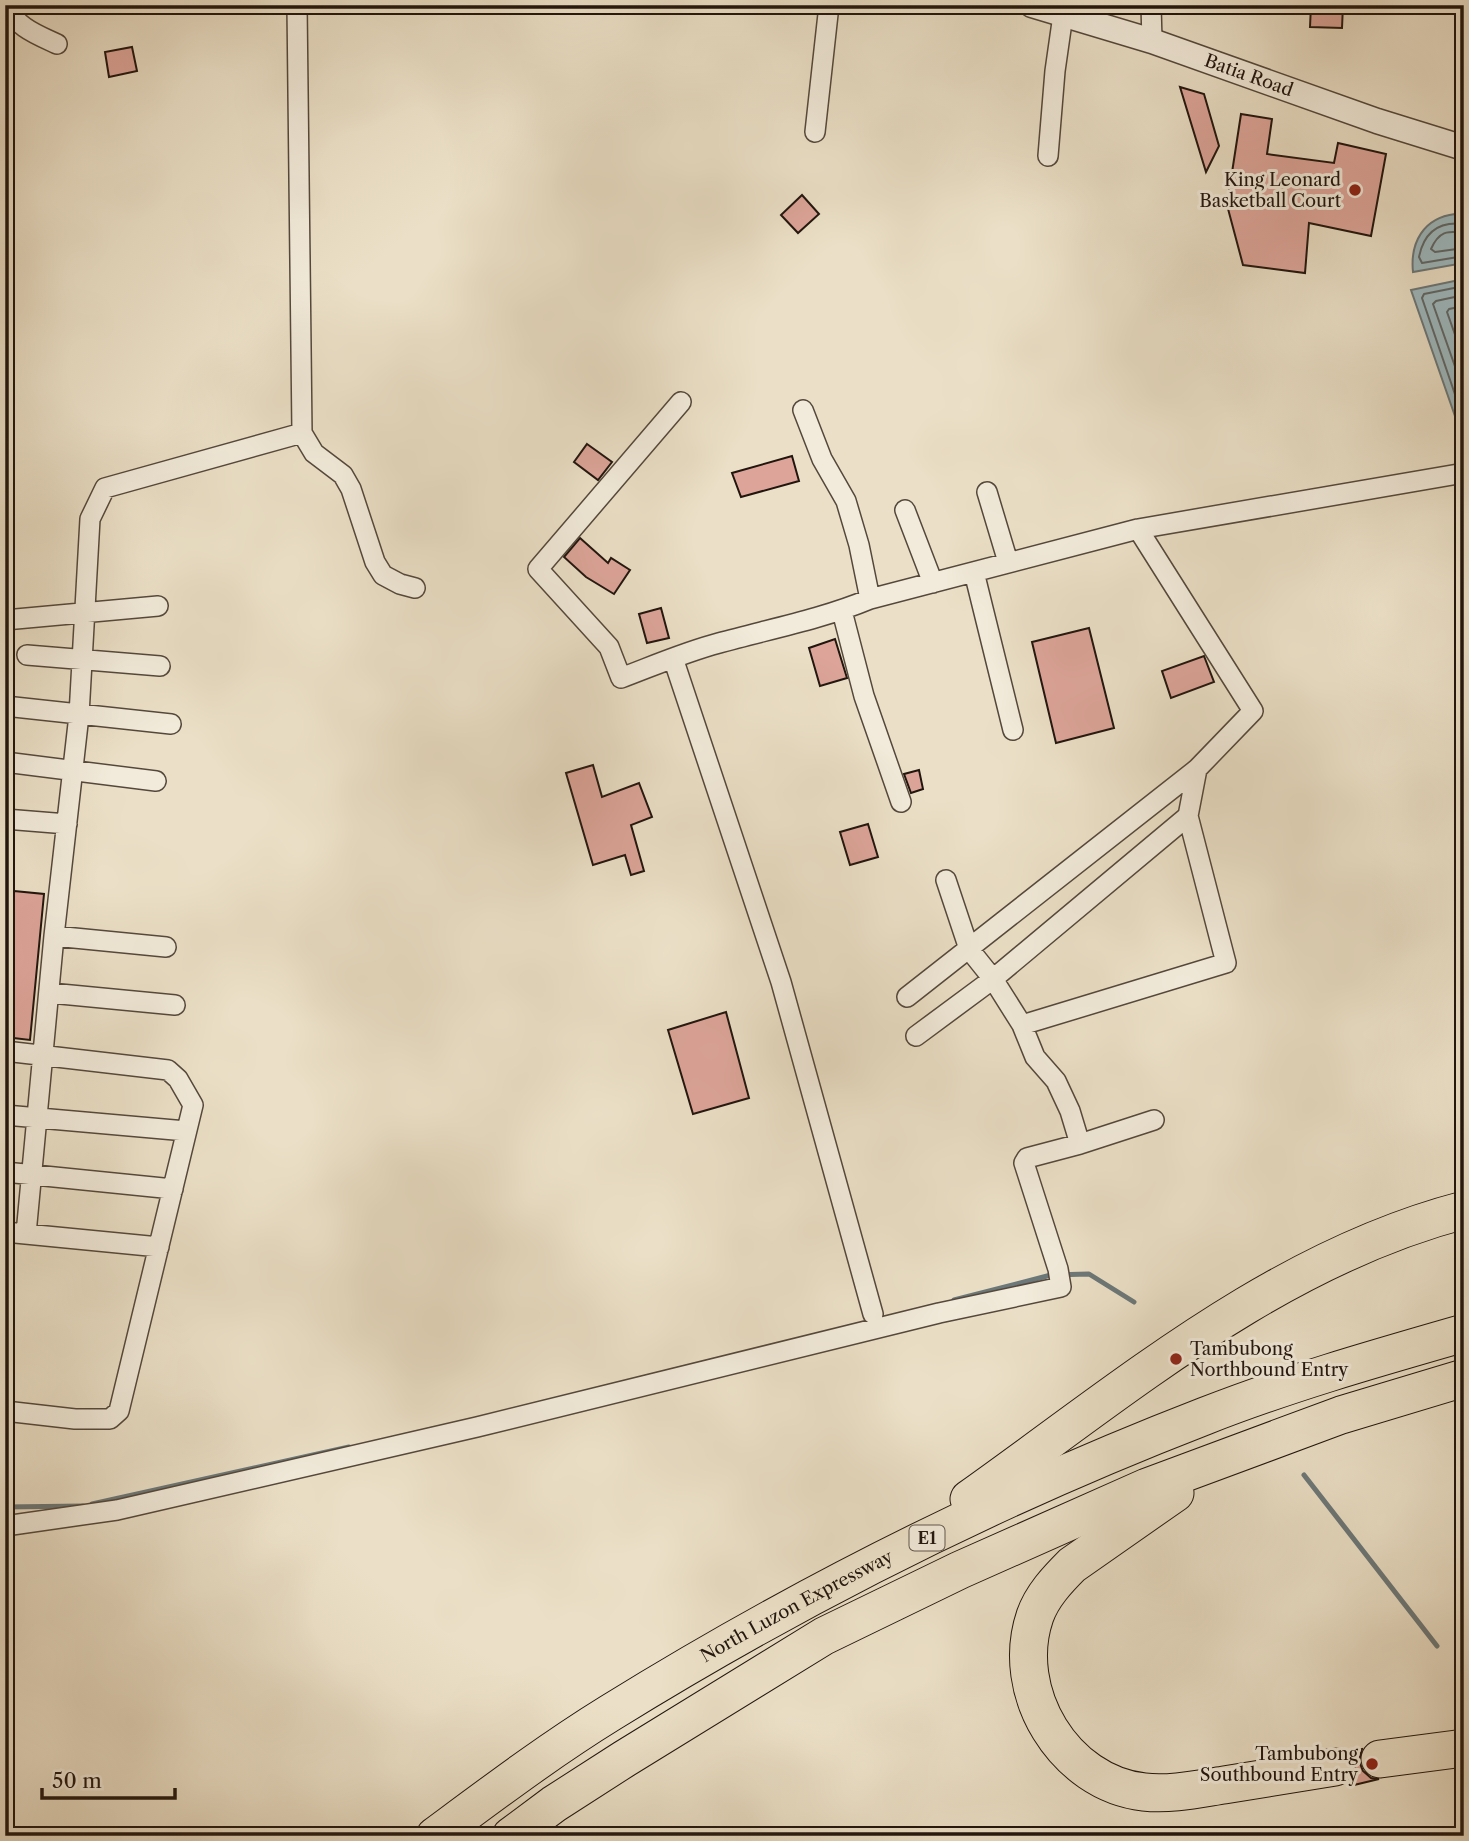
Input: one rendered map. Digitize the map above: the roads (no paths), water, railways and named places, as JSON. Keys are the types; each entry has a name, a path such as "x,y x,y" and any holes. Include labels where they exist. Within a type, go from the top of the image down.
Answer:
{"highway":[{"path":"893,1553 1129,1383 1231,1315 1350,1250 1464,1210"},
{"name":"North Luzon Expressway","path":"435,1836 509,1781 609,1713 893,1553 1073,1470 1207,1415 1317,1377 1464,1333"},
{"name":"E1","path":"511,1836 554,1804 624,1759 824,1636 1062,1523 1147,1487 1341,1415 1464,1378"},
{"path":"1251,1448 1153,1507 1057,1579 1043,1599 1031,1635 1028,1672 1034,1695 1051,1732 1067,1752 1099,1778 1134,1790 1194,1790 1335,1767"},
{"path":"1380,1759 1464,1748"}],"street":[{"path":"9,5 16,21 57,44"},
{"path":"297,5 302,433 314,453 343,475 355,499 375,562 383,575 415,588"},
{"path":"815,132 829,5"},
{"name":"Batia Road","path":"1032,5 1152,41 1377,121 1464,148"},
{"path":"1151,5 1152,41"},
{"path":"1048,156 1063,15"},
{"path":"681,402 538,569 609,647 621,678 673,657 842,611 870,599 1138,529 1464,473"},
{"path":"803,410 822,459 846,501 859,545 870,599"},
{"path":"26,1234 45,1056 54,936 79,715 90,519 105,488 302,433"},
{"path":"987,492 1009,562"},
{"path":"905,510 933,583"},
{"path":"907,997 1197,769 1254,711 1138,529"},
{"path":"974,572 1013,730"},
{"path":"5,620 158,606"},
{"path":"842,611 864,696 901,802"},
{"path":"27,655 160,666"},
{"path":"673,657 780,982 873,1314"},
{"path":"5,706 172,724"},
{"path":"5,762 156,781"},
{"path":"1022,1025 1226,963 1188,816 1197,769"},
{"path":"916,1036 993,979 1188,816"},
{"path":"5,819 67,824"},
{"path":"946,880 969,949 993,979 1022,1025 1035,1057 1056,1081 1064,1096 1080,1144"},
{"path":"54,936 166,947"},
{"path":"50,993 175,1005"},
{"path":"5,1051 168,1070 178,1079 192,1105 119,1411 110,1419 75,1419 5,1411"},
{"path":"5,1115 187,1131"},
{"path":"5,1526 117,1510 477,1427 847,1335 1062,1287 1024,1163 1027,1157 1080,1144 1154,1120"},
{"path":"5,1172 173,1189"},
{"path":"5,1232 159,1247"}],"water":[{"path":"1455,214 1464,218 1464,263 1413,272 1414,251 1421,234 1435,221"},
{"path":"1464,279 1464,418 1456,419 1411,290"}],"waterway":[{"path":"954,1300 1051,1275 1089,1274 1134,1302"},
{"path":"92,1504 349,1447"},
{"path":"1304,1475 1437,1646"},
{"path":"5,1507 83,1506"}],"place":[{"name":"King Leonard Basketball Court","path":"1355,190"},
{"name":"Tambubong Northbound Entry","path":"1176,1359"},
{"name":"Tambubong Southbound Entry","path":"1372,1764"}]}
